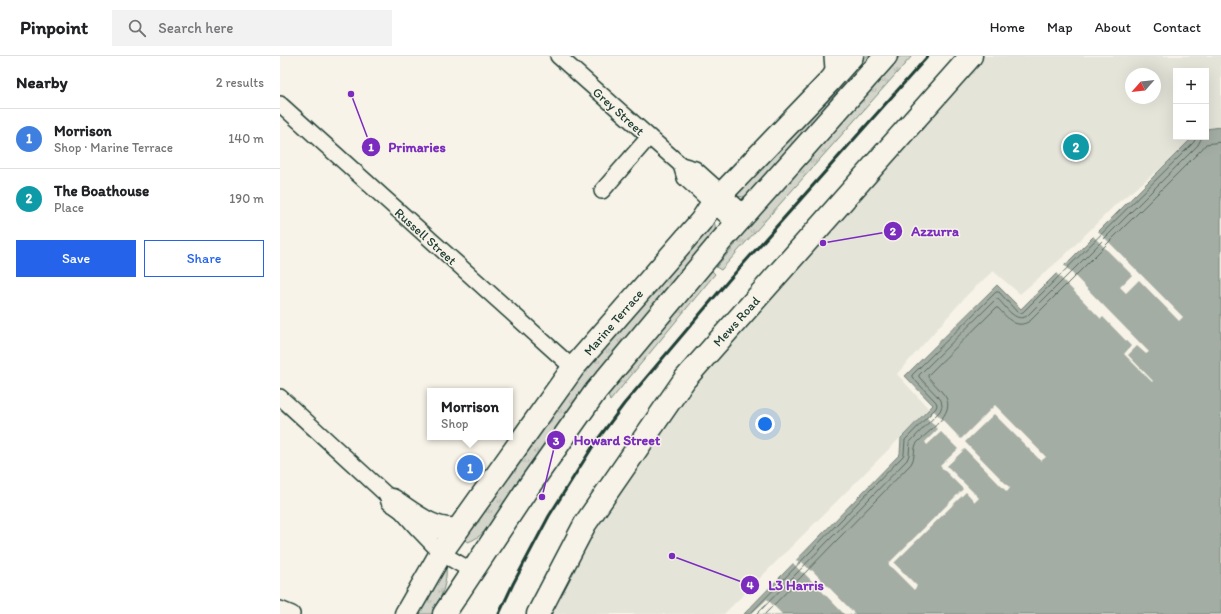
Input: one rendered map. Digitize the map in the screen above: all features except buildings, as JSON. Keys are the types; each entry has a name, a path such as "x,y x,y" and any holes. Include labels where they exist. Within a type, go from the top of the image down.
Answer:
{"street":[{"name":"Grey Street","path":"558,56 681,166 685,178 717,198 741,219"},
{"path":"829,82 833,69 832,56"},
{"name":"Marine Terrace","path":"406,614 441,553 573,368 701,221 717,198 829,82 852,56"},
{"path":"444,614 596,391 741,219 886,56"},
{"name":"Mews Road","path":"538,614 585,524 685,379 971,56"},
{"name":"Russell Street","path":"280,104 573,368"},
{"path":"602,191 649,137"},
{"path":"280,397 392,500 441,553 472,571"},
{"path":"392,500 417,517 437,527 444,530 458,529"},
{"path":"280,609 292,614"}],"shaded area":[{"path":"962,56 1221,56 1221,128 1209,132 1209,68 1173,68 1173,140 1196,140 1116,204 1063,257 1020,294 993,271 968,294 897,374 929,409 724,614 548,614 652,412"}],"green space":[{"path":"856,56 877,56 752,193 743,197 737,196 735,194"},
{"path":"900,56 912,56 721,270 716,267 736,244 734,242"},
{"path":"713,221 715,224 715,229 709,243 490,526 480,536 471,541 468,542 463,539 573,377"},
{"path":"708,267 715,274 610,401 607,392"},
{"path":"446,564 445,584 432,614 411,614"}],"water":[{"path":"1221,127 1221,614 744,614 900,454 901,438 933,405 905,376 997,285 1021,309 1190,140 1209,140 1209,129"}],"pier":[{"path":"1097,230 1183,317 1179,321 1139,280 1126,293 1120,287 1132,275 1092,235"},
{"path":"1063,264 1149,352 1146,354 1137,346 1128,355 1153,381 1152,382 1124,354 1131,346 1103,317 1101,319 1055,272"},
{"path":"995,405 1046,457 1041,461 994,414 965,442 1010,488 1007,492 965,449 947,466 979,498 975,502 966,492 894,563 917,586 914,590 888,564 963,489 940,466 958,449 941,432 927,445 925,442 938,429 927,418 934,411 961,439"},
{"path":"795,559 800,564 802,562 811,571 812,570 855,614 844,614 792,562"},
{"path":"767,599 782,614 751,614 763,603"}],"railway":[{"path":"499,614 549,516 595,443 624,404 728,281 928,56"}],"place":[{"name":"Primaries","path":"351,94"},
{"name":"The Boathouse","path":"1076,147"},
{"name":"Azzurra","path":"823,243"},
{"name":"Morrison","path":"470,468"},
{"name":"Howard Street","path":"542,497"},
{"name":"L3 Harris","path":"672,556"}]}
